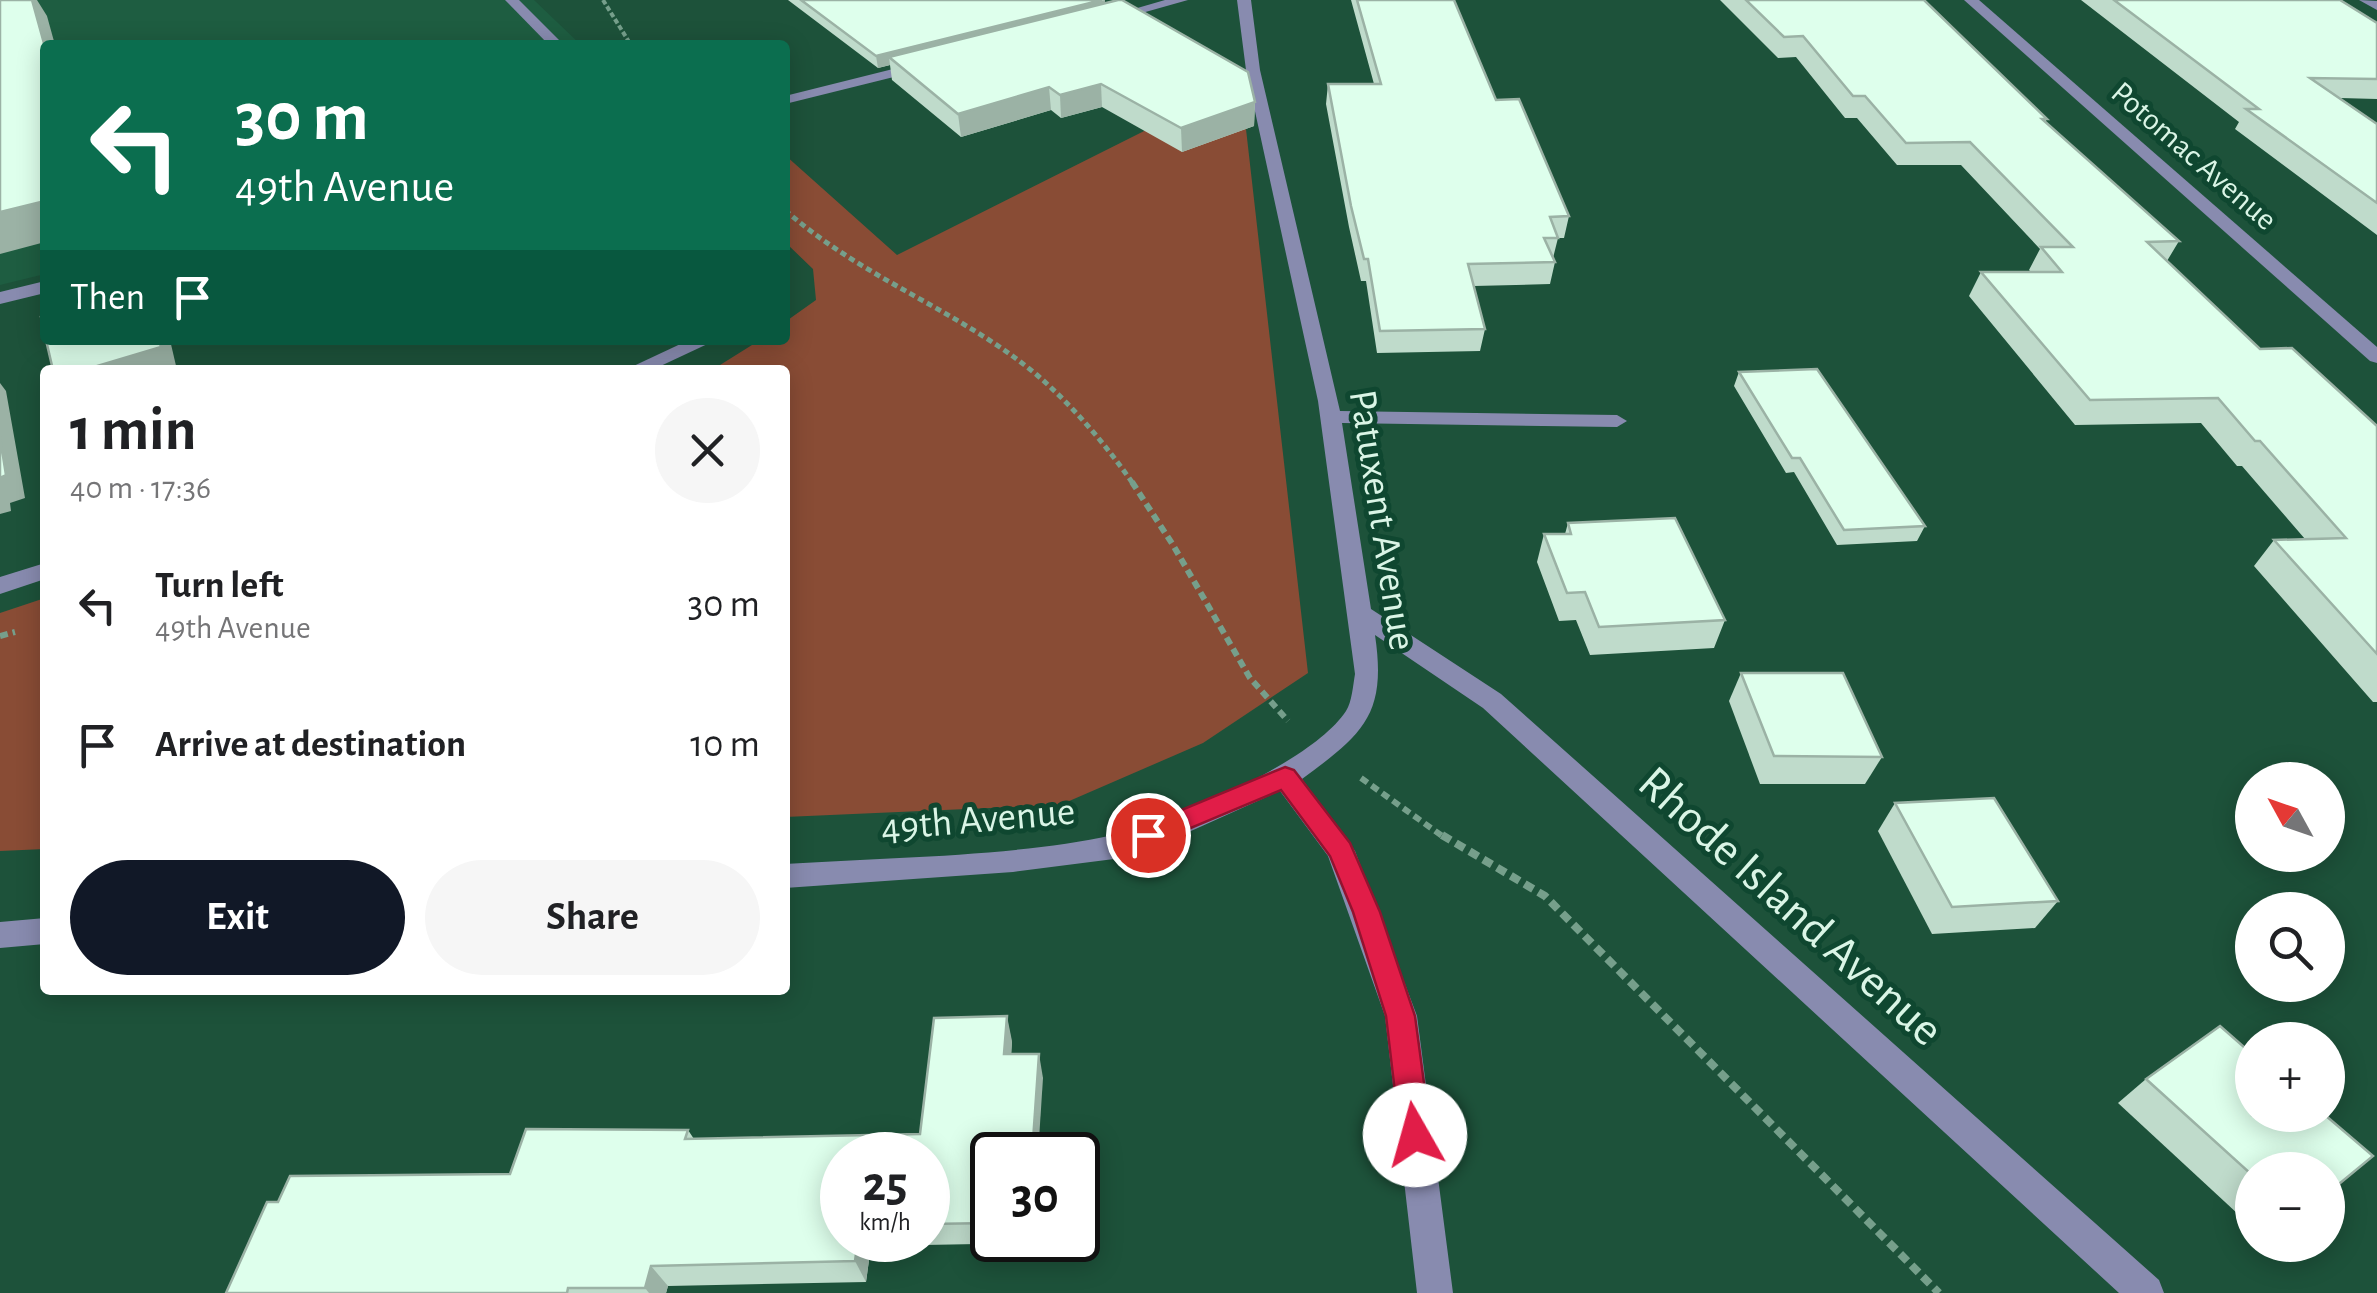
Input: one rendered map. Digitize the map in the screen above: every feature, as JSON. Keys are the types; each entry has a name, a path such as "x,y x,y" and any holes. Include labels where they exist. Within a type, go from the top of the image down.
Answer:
{"street":[{"path":"512,0 552,40"},
{"path":"1088,24 1181,0"},
{"name":"Patuxent Avenue","path":"1244,0 1253,70 1330,417 1368,674 1359,714 1322,750 1285,777"},
{"name":"Potomac Avenue","path":"1971,0 2377,357"},
{"path":"2366,0 2377,6"},
{"path":"790,99 940,61"},
{"path":"0,298 40,287"},
{"path":"647,365 694,345"},
{"path":"1330,417 1617,421"},
{"path":"0,586 40,573"},
{"name":"Rhode Island Avenue","path":"1356,611 1492,701 2146,1293"},
{"path":"1285,777 1341,851 1401,1016 1435,1293"},
{"name":"49th Avenue","path":"790,876 1012,860 1114,847 1285,777"},
{"path":"0,934 40,931"}],"path":[{"path":"602,0 628,40"},
{"path":"0,636 15,632"}],"shaded area":[{"path":"534,0 576,40 40,40 40,275 0,285 0,3"},
{"path":"1242,94 1308,673 1203,743 1060,805 790,817 790,365 720,365 752,345 790,345 790,318 816,300 813,269 790,247 790,159 897,255 1198,104"},
{"path":"40,600 40,849 0,851 0,613"}],"building":[{"path":"0,0 32,0 43,40 40,40 40,202 0,212"},
{"path":"801,0 1102,0 876,56"},
{"path":"1118,0 1248,72 1255,102 1181,128 1101,84 1060,95 1049,87 958,114 889,57"},
{"path":"1357,0 1454,0 1496,100 1519,99 1569,216 1550,217 1558,238 1544,238 1555,262 1468,264 1485,329 1380,331 1368,259 1364,259 1351,206 1328,84 1381,84"},
{"path":"1746,0 1924,0 2047,119 2042,119 2179,241 2147,242 2260,349 2292,348 2377,426 2377,654 2274,540 2346,538 2218,398 2090,400 1981,272 2062,272 2041,247 2073,247 1970,142 1906,143 1865,96 1853,96 1803,36 1784,37"},
{"path":"2114,0 2340,0 2377,23 2377,79 2310,78 2377,124 2377,203 2246,109 2259,109"},
{"path":"47,345 161,347 101,365 52,365"},
{"path":"1817,369 1925,526 1844,530 1800,458 1792,458 1739,372"},
{"path":"0,437 6,475 0,478"},
{"path":"1675,518 1725,620 1599,627 1585,592 1567,593 1544,534 1571,534 1568,523"},
{"path":"1741,673 1843,673 1882,757 1774,756"},
{"path":"1994,798 2058,901 1952,907 1895,803"},
{"path":"1007,1016 1004,1054 1039,1054 1034,1132 970,1132 970,1223 950,1224 950,1132 920,1132 934,1018"},
{"path":"2220,1026 2235,1039 2235,1132 2345,1132 2373,1156 2345,1179 2345,1152 2235,1152 2235,1160 2146,1079"},
{"path":"526,1129 688,1130 685,1139 820,1136 820,1262 651,1266 645,1288 568,1288 567,1293 226,1293 267,1202 278,1202 290,1176 510,1174"}],"route":[{"path":"1148,835 1285,777 1341,851 1366,912 1401,1016 1415,1135"}]}
